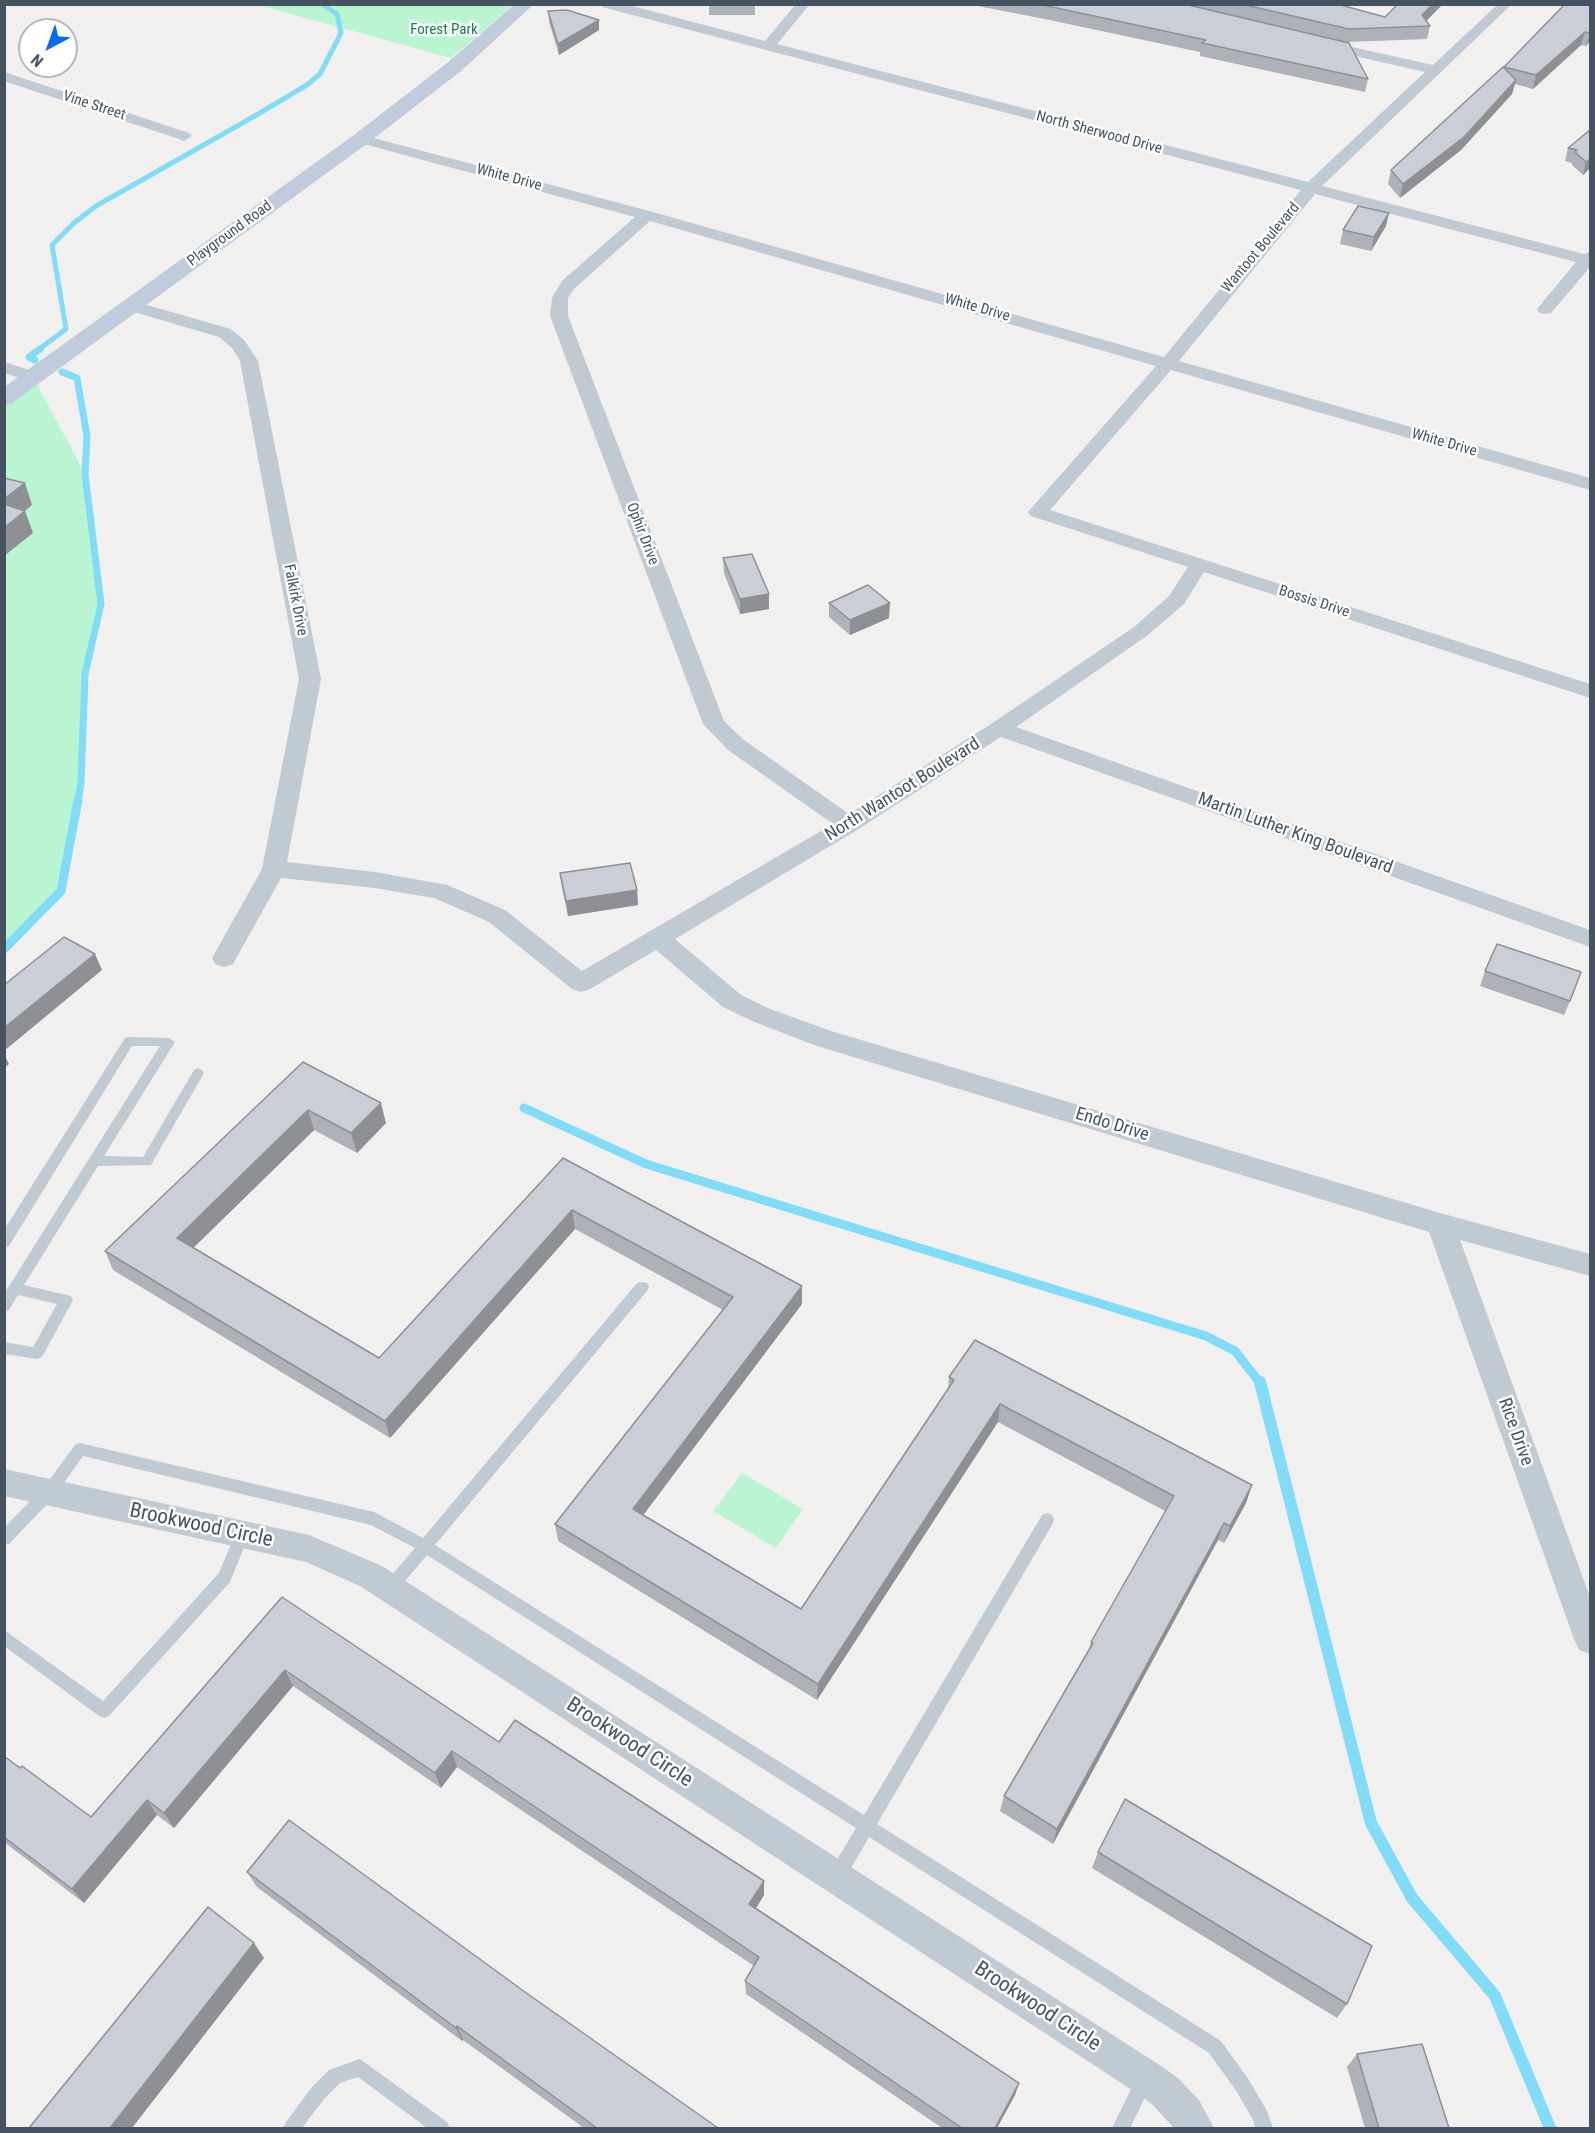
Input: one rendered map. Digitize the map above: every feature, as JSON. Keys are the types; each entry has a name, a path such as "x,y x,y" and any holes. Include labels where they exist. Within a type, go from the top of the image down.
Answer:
{"main road":[{"name":"Playground Road","path":"4,398 361,139 454,67 526,4"}],"street":[{"name":"North Sherwood Drive","path":"607,4 1590,259"},
{"path":"768,45 804,4"},
{"name":"Wantoot Boulevard","path":"1038,512 1168,363 1311,188 1506,4"},
{"path":"1310,41 1434,70"},
{"name":"Vine Street","path":"4,76 184,135"},
{"name":"White Drive","path":"361,139 647,215 1590,484"},
{"name":"Ophir Drive","path":"647,215 568,285 560,298 559,316 714,724 736,745 849,825"},
{"path":"1545,309 1590,259"},
{"name":"Falkirk Drive","path":"133,306 225,333 239,345 249,361 310,679 274,869 224,958"},
{"path":"4,367 33,377"},
{"name":"Bossis Drive","path":"1038,512 1590,691"},
{"name":"North Wantoot Boulevard","path":"274,869 375,880 439,891 497,916 581,983 849,825 999,729 1141,632 1177,600 1198,565"},
{"name":"Martin Luther King Boulevard","path":"999,729 1590,939"},
{"name":"Endo Drive","path":"658,938 732,1001 771,1019 823,1038 1440,1224 1590,1265"},
{"name":"Rice Drive","path":"1440,1224 1590,1639"},
{"name":"Brookwood Circle","path":"4,1482 309,1550 371,1576 1145,2077 1165,2091 1195,2128"}],"lane":[{"path":"4,1242 129,1041 170,1042 4,1306"},
{"path":"95,1161 147,1162 198,1073"},
{"path":"390,1588 642,1287"},
{"path":"4,1348 37,1353 66,1300 15,1288"},
{"path":"4,1539 49,1492 80,1449 374,1519 425,1546 1215,2047 1243,2086 1261,2117 1264,2128"},
{"path":"837,1877 1047,1520"},
{"path":"4,1637 104,1711 225,1577 242,1535"},
{"path":"292,2128 318,2093 335,2076 360,2068 441,2128"},
{"path":"1122,2128 1145,2077"}],"green space":[{"name":"Forest Park","path":"258,5 513,5 451,58"},
{"path":"33,377 85,474 101,604 85,674 81,783 61,891 5,953 5,398"},
{"path":"742,1473 803,1509 776,1548 713,1511"}],"building":[{"path":"1038,4 1184,4 1349,43 1368,79 1202,43 1206,40"},
{"path":"1241,4 1337,4 1385,17 1398,4 1433,4 1422,15 1430,26 1349,29"},
{"path":"1565,4 1590,4 1590,33 1585,32 1536,75 1504,67"},
{"path":"567,10 599,20 558,44 548,11"},
{"path":"1503,67 1516,80 1464,137 1403,184 1391,170"},
{"path":"1590,130 1590,159 1586,162 1575,152 1577,150 1568,148"},
{"path":"1358,206 1389,213 1374,237 1343,230"},
{"path":"4,478 25,483 4,499"},
{"path":"4,504 25,511 4,528"},
{"path":"752,554 769,594 740,599 723,558"},
{"path":"868,585 890,603 850,620 829,603"},
{"path":"630,863 637,890 566,901 560,873"},
{"path":"64,937 95,954 4,1028 4,985"},
{"path":"1497,944 1581,972 1570,1001 1485,971"},
{"path":"303,1062 381,1103 351,1133 308,1110 177,1238 379,1358 563,1158 802,1286 633,1509 801,1609 954,1380 949,1377 975,1340 1252,1485 1230,1526 1224,1523 1057,1829 1004,1796 1093,1643 1091,1642 1174,1496 1000,1404 818,1684 555,1524 733,1297 572,1210 385,1421 105,1251"},
{"path":"282,1597 499,1742 515,1720 764,1881 749,1904 1019,2083 995,2128 962,2128 745,1981 759,1957 452,1751 435,1773 285,1670 164,1813 147,1800 72,1889 4,1837 4,1756 20,1768 22,1766 91,1817"},
{"path":"1125,1799 1372,1946 1347,2004 1098,1852"},
{"path":"289,1820 525,1992 718,2128 597,2128 457,2026 456,2028 247,1872"},
{"path":"208,1907 254,1943 110,2128 29,2128"},
{"path":"1422,2044 1449,2128 1379,2128 1357,2054"}],"waterway":[{"path":"38,350 66,329 52,245 74,223 96,206 253,117 307,85 320,74 341,33 337,14 322,4"},
{"path":"35,360 29,357 40,349"},
{"path":"62,372 77,378 87,436 85,474 101,604 85,674 81,783 78,801"},
{"path":"4,949 61,891 78,800"},
{"path":"524,1108 646,1164 1206,1336 1235,1351 1260,1383"},
{"path":"1260,1382 1371,1823 1412,1898 1495,1996 1550,2128"}]}
